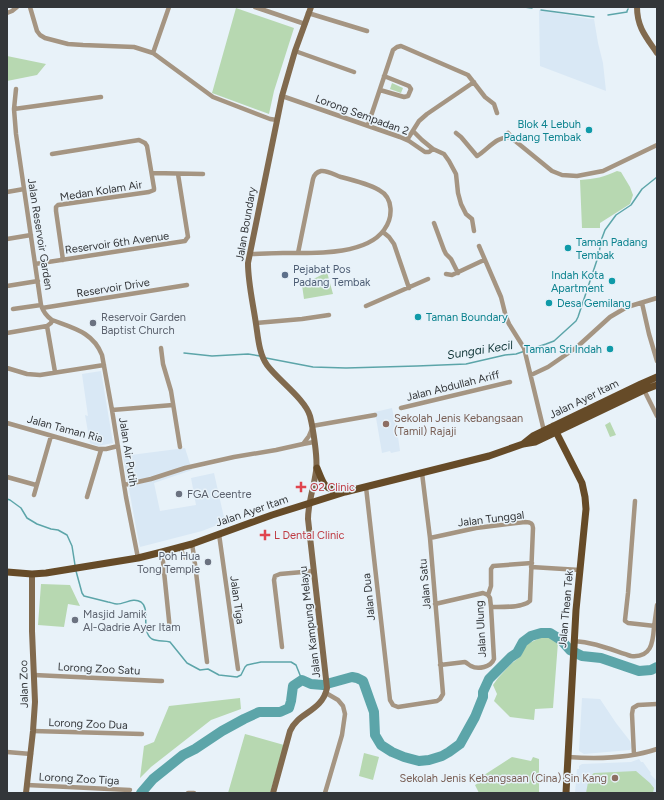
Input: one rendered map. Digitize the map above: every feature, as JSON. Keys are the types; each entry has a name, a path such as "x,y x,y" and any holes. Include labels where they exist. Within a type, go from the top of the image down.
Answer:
{"main road":[{"name":"Jalan Ayer Itam","path":"7,572 32,574 46,573 138,558 192,544 344,492 488,456 523,444 535,442 555,429 640,384 657,377"},
{"name":"Jalan Ayer Itam","path":"523,444 533,436 544,431 555,429 657,384"},
{"name":"Jalan Thean Tek","path":"555,429 582,483 586,509 574,643 566,793"},
{"path":"317,468 327,488 344,492"}],"street":[{"path":"7,13 17,7"},
{"path":"31,7 37,31 45,38 68,44 134,48 153,53 212,97 276,120"},
{"path":"153,53 169,7"},
{"path":"255,7 305,24"},
{"path":"637,7 639,24 657,53"},
{"path":"310,10 367,31"},
{"name":"Jalan Boundary","path":"309,504 317,468 312,428 304,405 274,373 263,357 248,274 248,263 276,120 295,51 310,10"},
{"path":"368,125 393,50 401,46 468,75 485,97 494,104 497,113"},
{"path":"295,51 354,72"},
{"path":"380,90 404,97 408,96 411,89 409,86 384,76"},
{"path":"407,140 419,122 427,114 474,82"},
{"name":"Jalan Reservoir Garden","path":"16,90 14,109 16,134 42,306"},
{"name":"Lorong Sempadan 2","path":"282,96 407,140 425,152 429,152 433,149"},
{"path":"14,109 101,97"},
{"path":"413,130 433,149 442,152 449,161 456,174 461,204 464,212 473,221 474,232"},
{"path":"456,133 476,156 498,139 506,137 512,138"},
{"path":"508,133 552,171 562,175 574,176 602,171 657,145"},
{"name":"Medan Kolam Air","path":"52,154 139,140 147,146 154,188 154,190 149,192 61,204 56,207 63,260"},
{"path":"250,254 298,253 330,252 351,249 367,243 383,232 391,215 388,201 383,193 352,180 320,171 313,179 298,253"},
{"path":"152,173 203,174"},
{"name":"Reservoir 6th Avenue","path":"35,264 185,241 188,238 178,174"},
{"path":"7,192 24,189"},
{"path":"434,223 446,254 451,259 458,272"},
{"path":"383,232 394,244 409,288"},
{"path":"7,239 31,235"},
{"path":"479,246 501,297 509,324 524,350 544,431"},
{"path":"446,274 452,275 484,260"},
{"path":"366,306 428,279"},
{"path":"7,286 38,281"},
{"name":"Reservoir Drive","path":"12,309 187,285"},
{"path":"531,375 548,367 577,347 610,317 628,307 657,298"},
{"path":"642,303 657,361"},
{"path":"7,333 47,326 51,323 52,320 48,318 42,306"},
{"path":"256,323 329,315"},
{"name":"Jalan Air Putih","path":"52,320 83,332 95,342 100,349 138,558"},
{"path":"47,326 54,372"},
{"path":"161,348 163,364 171,392 180,447"},
{"path":"7,368 27,374 40,374 104,365"},
{"name":"Jalan Abdullah Ariff","path":"401,408 510,382"},
{"path":"644,390 657,416"},
{"path":"112,410 173,405"},
{"path":"303,444 309,436 312,428 374,415"},
{"name":"Jalan Taman Ria","path":"7,423 101,450 118,446"},
{"path":"34,495 51,436"},
{"path":"124,485 151,479 185,468 314,442"},
{"path":"87,497 101,450"},
{"name":"Jalan Satu","path":"422,473 430,538 443,694"},
{"path":"7,477 36,485"},
{"name":"Jalan Dua","path":"366,487 390,700 393,705 398,707 437,701 443,694"},
{"path":"635,501 625,622 654,626"},
{"name":"Jalan Kampung Melayu","path":"273,793 292,726 322,701 326,690 326,676 308,519 309,504"},
{"name":"Jalan Tunggal","path":"430,538 476,528 530,522 534,528 530,601 522,605 491,607"},
{"name":"Jalan Tiga","path":"219,534 238,669"},
{"path":"192,544 207,662"},
{"path":"180,547 184,557 194,556"},
{"path":"162,552 170,630"},
{"path":"488,595 491,586 491,569 493,566 531,565 580,570"},
{"path":"282,647 274,580 275,576 280,574 314,571"},
{"name":"Jalan Zoo","path":"26,793 35,702 32,574"},
{"name":"Jalan Ulung","path":"435,604 483,593 488,595 490,598 491,607 494,659 490,665 477,668 472,667 465,662 440,664"},
{"path":"574,643 584,642 596,644 631,656 640,656 648,651 653,642 657,605"},
{"name":"Lorong Zoo Satu","path":"34,675 162,681"},
{"path":"325,793 342,735 345,714 343,706 326,690"},
{"path":"634,755 633,708 638,705 657,704"},
{"name":"Lorong Zoo Dua","path":"33,731 142,734"},
{"path":"568,757 600,758 634,755 657,749"},
{"path":"7,752 31,754"},
{"name":"Lorong Zoo Tiga","path":"27,785 130,790"},
{"path":"188,793 194,793"}],"shaded area":[{"path":"539,10 594,19 603,63 606,91 540,66"},
{"path":"101,371 113,443 98,446 90,443 85,415 88,416 82,374"},
{"name":"Sekolah Jenis Kebangsaan (Tamil) Rajaji","path":"392,408 400,451 382,453 375,412"},
{"path":"185,448 192,470 154,483 160,511 196,505 191,478 214,473 225,522 202,531 140,547 123,456"},
{"path":"582,698 600,699 630,741 632,747 630,750 584,754 579,751"},
{"name":"Sekolah Jenis Kebangsaan (Cina) Sin Kang","path":"639,759 657,781 657,793 575,793 577,769 579,769 579,766 582,764 631,762"}],"green space":[{"path":"236,8 294,28 274,91 269,114 212,93"},
{"path":"7,56 46,64 37,75 7,81"},
{"path":"392,83 403,88 401,93 390,89"},
{"path":"617,171 621,172 630,187 633,195 630,204 600,223 600,228 582,228 580,180 608,175"},
{"path":"327,272 333,294 304,299 302,285"},
{"path":"610,422 616,435 610,437 605,425"},
{"path":"41,584 70,585 80,606 68,604 64,627 38,625"},
{"path":"549,637 558,642 553,708 535,709 534,720 510,717 494,701 497,694 493,685 511,664 521,656 525,645 540,638"},
{"path":"240,698 241,709 211,720 151,767 140,778 144,746 154,742 169,706"},
{"path":"245,734 284,745 270,793 228,793"},
{"path":"364,753 379,757 373,780 359,776"},
{"path":"512,757 531,761 533,757 539,759 539,793 479,793 475,785 483,780 481,777"},
{"path":"636,771 654,788 653,793 586,793 589,777 594,773"}],"waterway":[{"path":"524,7 532,8"},
{"path":"608,15 627,12 628,9"},
{"path":"541,10 594,17"},
{"name":"Sungai Kecil","path":"266,358 313,367 346,368 466,364 516,354 554,341 576,321 578,317 598,257 605,230 616,215 631,205 642,189 657,177"},
{"name":"Sungai Kecil","path":"184,353 212,356 248,354 260,356"},
{"path":"7,499 21,508 27,518 37,524 58,530 67,535 72,546 75,565"},
{"path":"76,571 84,596 116,604 135,600 141,602 144,605 148,635 154,640 170,642 187,663 200,670 208,669 219,675 237,677 241,675 247,665 261,662 291,662 296,665 302,680"},
{"path":"141,793 153,779 183,755 222,731 259,712 280,712 289,708 293,686 302,680 311,684 323,685 352,677 363,681 374,712 375,735 381,745 392,752 419,761 442,756 460,744 475,717 489,679 517,653 523,642 531,636 541,633 550,633 561,640 570,650 582,656 601,658 639,671 651,670 657,667"}],"place":[{"name":"Blok 4 Lebuh Padang Tembak","path":"589,130"},
{"name":"Taman Padang Tembak","path":"568,248"},
{"name":"Pejabat Pos Padang Tembak","path":"285,275"},
{"name":"Indah Kota Apartment","path":"612,281"},
{"name":"Desa Gemilang","path":"549,303"},
{"name":"Taman Boundary","path":"418,317"},
{"name":"Reservoir Garden Baptist Church","path":"93,323"},
{"name":"Taman Sri Indah","path":"610,349"},
{"name":"Sekolah Jenis Kebangsaan (Tamil) Rajaji","path":"386,424"},
{"name":"O2 Clinic","path":"301,487"},
{"name":"FGA Ceentre","path":"179,494"},
{"name":"L Dental Clinic","path":"265,535"},
{"name":"Poh Hua Tong Temple","path":"208,562"},
{"name":"Masjid Jamik Al-Qadrie Ayer Itam","path":"75,620"},
{"name":"Sekolah Jenis Kebangsaan (Cina) Sin Kang","path":"615,778"}]}
